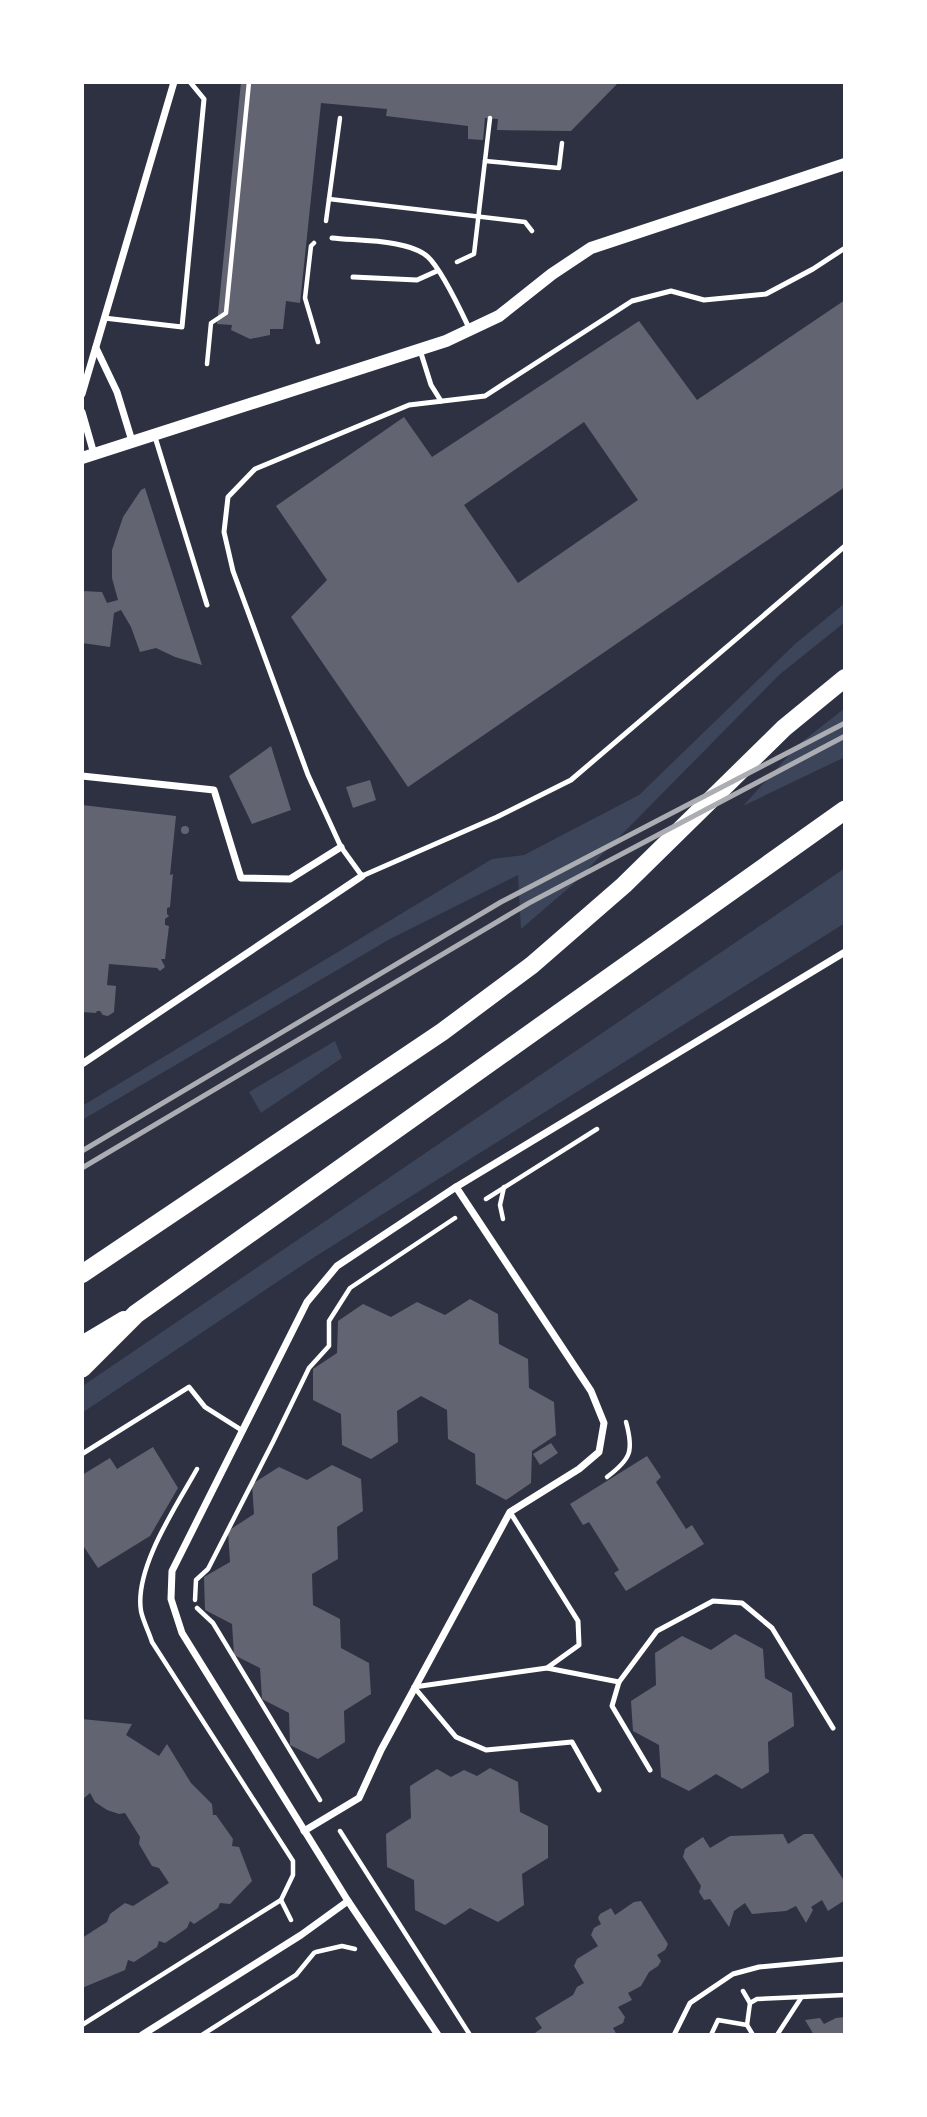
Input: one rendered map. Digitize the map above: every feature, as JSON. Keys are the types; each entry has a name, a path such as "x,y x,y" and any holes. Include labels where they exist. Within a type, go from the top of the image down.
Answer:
{"highway":[{"path":"82,1368 136,1314 845,810"}],"main road":[{"path":"85,1272 442,1032 532,965 624,885 784,728 845,678"},
{"path":"82,1345 136,1314"}],"street":[{"path":"82,394 174,82"},
{"path":"82,412 88,456 420,350 470,331 499,316 552,274 591,248 845,164"},
{"path":"96,348 117,391 132,441"},
{"path":"82,776 214,790 241,878 290,879 341,847"},
{"path":"82,1064 362,876"},
{"path":"438,2035 348,1901 181,1633 171,1599 172,1570 307,1303 337,1266 456,1187 845,952"},
{"path":"304,1831 359,1798 381,1749 510,1512 579,1469 599,1452 604,1423 591,1391 456,1187"},
{"path":"142,2035 301,1935 348,1901"}],"lane":[{"path":"104,318 182,327 204,99 190,82"},
{"path":"332,239 405,245 427,256 454,297 470,331"},
{"path":"845,248 766,294 704,300 671,291 632,301 485,396 410,405 255,469 228,497 223,532 233,571 308,775 341,847 362,876 497,817 571,780 845,546"},
{"path":"353,277 416,280 437,271"},
{"path":"420,350 431,385 441,401"},
{"path":"154,434 207,605"},
{"path":"82,1454 189,1387 205,1407 243,1431"},
{"path":"510,1512 578,1621 579,1644 547,1668"},
{"path":"650,1770 612,1706 619,1682 657,1631 713,1601 742,1604 772,1628 833,1728"},
{"path":"414,1688 547,1668 619,1682"},
{"path":"414,1688 456,1737 486,1751 572,1742 599,1790"},
{"path":"674,2035 690,2003 733,1974 759,1967 845,1959"}],"path":[{"path":"207,364 211,323 226,313 249,82"},
{"path":"437,271 474,254 490,118"},
{"path":"485,161 559,168 562,143"},
{"path":"329,200 525,222 532,231"},
{"path":"470,2035 330,1816 213,1623 194,1606 196,1580 208,1569 309,1368 329,1346 329,1321 350,1287 598,1129"},
{"path":"82,2025 281,1900 293,1875 293,1861 152,1642 141,1610 143,1581 157,1540 197,1469"},
{"path":"281,1900 292,1920"},
{"path":"202,2035 296,1975 314,1952 342,1946 355,1948 362,1959"},
{"path":"310,1947 314,1952"},
{"path":"733,1974 750,2003 747,2025 753,2035"},
{"path":"750,2003 757,1999 845,1995"},
{"path":"777,2035 801,1997"},
{"path":"711,2035 718,2020 747,2025"}],"shaded area":[{"path":"845,603 845,622 779,675 571,886 521,929 518,875 390,939 82,1120 82,1106 492,859 524,855 639,795 795,644"},
{"path":"845,708 845,757 743,806 799,744"},
{"path":"845,868 845,923 313,1258 82,1413 84,1385"},
{"path":"335,1041 342,1058 261,1113 249,1092"}],"building":[{"path":"241,82 619,82 571,131 497,130 498,119 485,118 483,140 468,139 468,126 386,116 387,109 321,103 300,303 286,301 283,329 270,329 270,335 250,339 231,330 232,325 217,324"},
{"path":"845,300 845,487 408,787 291,617 327,580 276,506 404,417 432,457 639,321 697,400","holes":["584,422 638,500 518,583 464,505"]},
{"path":"145,488 202,665 156,648 140,652 131,627 121,610 114,613 110,647 82,643 82,591 102,592 107,603 118,600 112,578 112,550 123,517"},
{"path":"271,746 291,810 252,824 229,776"},
{"path":"370,780 376,800 353,808 346,787"},
{"path":"82,805 176,816 170,875 173,874 170,907 167,908 169,916 165,919 165,925 169,926 165,959 161,959 165,967 160,971 157,968 109,964 107,985 116,986 114,1012 108,1016 100,1011 82,1012"},
{"path":"185,826 189,830 185,834 181,830"},
{"path":"470,1299 498,1314 499,1344 528,1359 529,1388 554,1402 556,1435 532,1451 531,1483 506,1500 476,1484 475,1454 448,1439 447,1410 421,1396 397,1411 398,1442 371,1459 342,1445 341,1414 313,1400 313,1369 337,1353 338,1321 363,1304 391,1317 417,1302 445,1315"},
{"path":"551,1443 558,1453 540,1465 533,1454"},
{"path":"153,1447 178,1488 150,1536 98,1568 82,1544 82,1475 110,1458 117,1469"},
{"path":"647,1456 661,1477 656,1482 686,1529 692,1525 704,1544 626,1591 614,1573 619,1570 589,1522 583,1525 570,1504"},
{"path":"332,1465 361,1479 363,1511 337,1527 338,1559 312,1574 313,1605 340,1619 341,1648 369,1663 371,1694 344,1711 345,1742 318,1759 290,1745 289,1713 262,1699 260,1668 234,1655 232,1624 205,1610 204,1577 230,1562 228,1531 254,1514 252,1484 279,1467 307,1480"},
{"path":"735,1634 763,1649 765,1678 792,1693 794,1726 768,1742 769,1772 742,1789 716,1774 689,1791 661,1777 659,1745 633,1731 631,1701 656,1685 655,1653 682,1636 711,1650"},
{"path":"82,1719 132,1724 126,1735 159,1756 167,1744 191,1783 212,1804 213,1815 216,1815 233,1839 232,1846 239,1847 252,1881 230,1904 220,1903 218,1908 194,1924 190,1921 187,1928 165,1943 159,1941 157,1947 134,1962 128,1960 125,1970 82,1988 82,1938 107,1922 110,1914 125,1903 133,1906 169,1883 159,1868 152,1866 139,1844 140,1837 125,1813 107,1810 95,1802 90,1793 82,1800"},
{"path":"490,1768 518,1782 520,1812 548,1826 548,1858 522,1874 524,1905 498,1922 470,1908 445,1925 415,1910 414,1880 387,1867 386,1834 411,1818 410,1786 437,1769 451,1777 464,1770 477,1776"},
{"path":"783,1834 788,1844 804,1834 813,1834 845,1882 845,1900 828,1911 822,1900 811,1907 813,1910 806,1923 796,1906 786,1911 752,1914 745,1903 734,1911 729,1927 710,1899 704,1900 699,1892 701,1886 683,1857 685,1849 703,1837 710,1848 730,1836"},
{"path":"641,1901 668,1944 665,1950 657,1955 661,1961 658,1966 649,1972 641,1986 628,1993 632,2000 618,2007 625,2017 623,2023 613,2028 617,2035 532,2035 542,2028 535,2018 573,1995 577,1987 584,1983 574,1966 577,1959 598,1946 591,1935 594,1928 601,1924 598,1918 600,1914 611,1908 615,1915 634,1902"},
{"path":"845,2017 845,2035 814,2035 805,2020 820,2018 824,2024"}],"railway":[{"path":"82,1151 501,902 845,723"},
{"path":"82,1168 529,903 845,736"}]}
